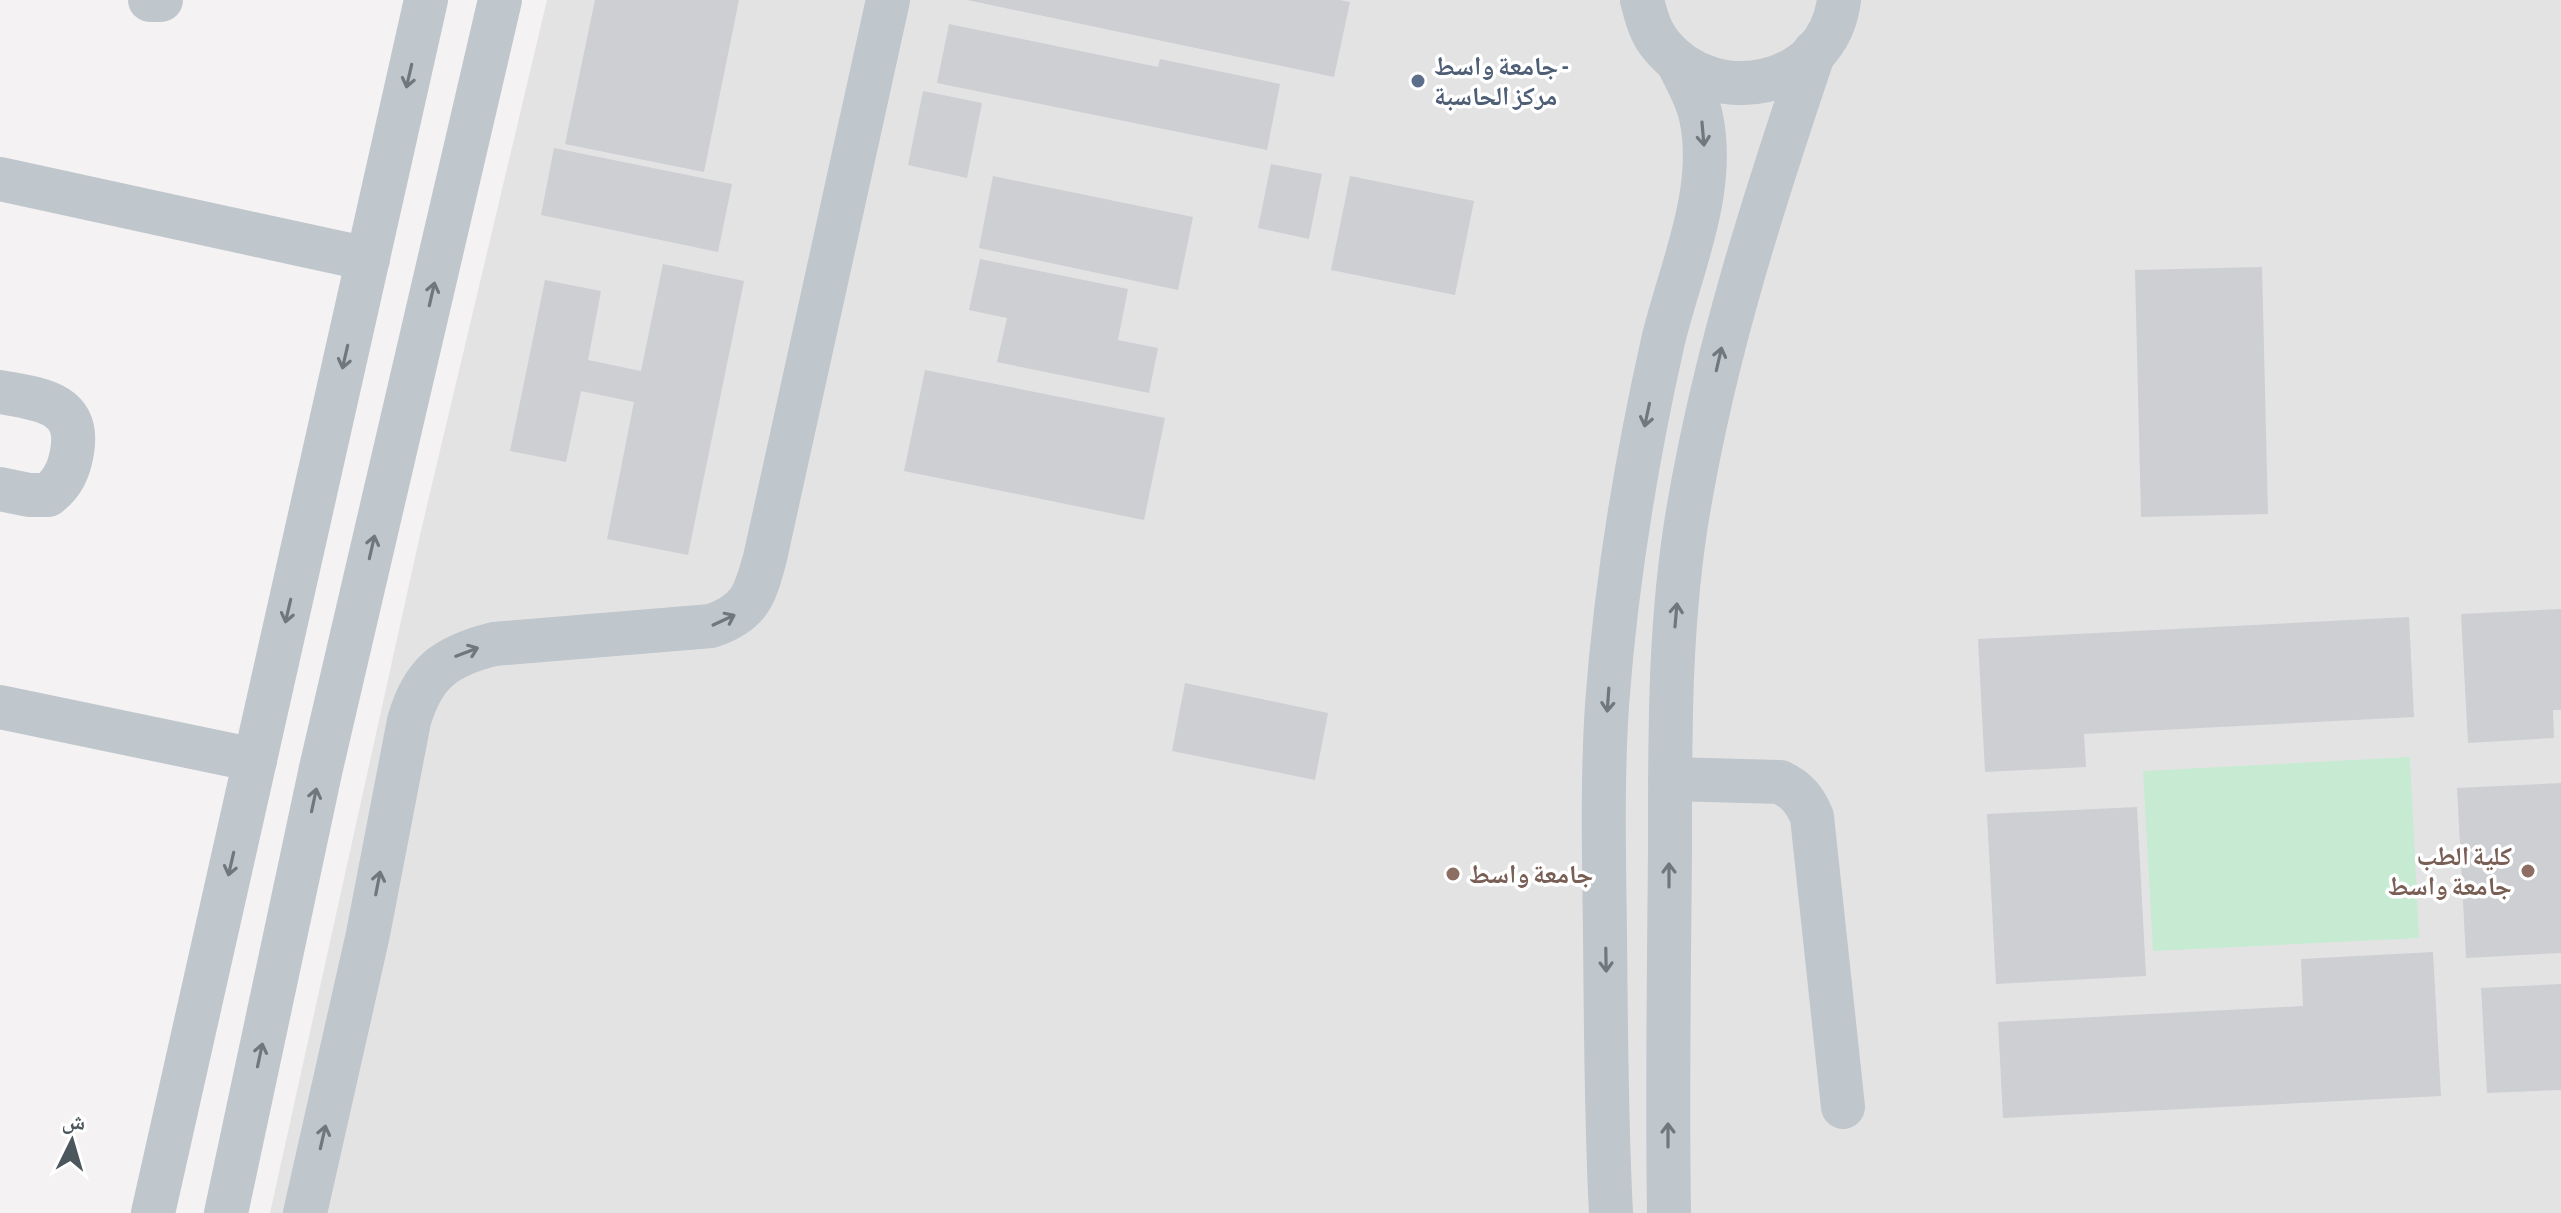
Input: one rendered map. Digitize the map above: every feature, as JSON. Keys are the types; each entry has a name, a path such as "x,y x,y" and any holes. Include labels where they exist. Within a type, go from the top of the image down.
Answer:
{"street":[{"path":"150,0 161,0"},
{"path":"153,1213 426,0"},
{"path":"226,1213 321,768 500,0"},
{"path":"305,1213 368,934 409,721 414,703 433,671 470,650 494,644 711,626 729,620 752,600 765,558 888,0"},
{"path":"1642,0 1647,21 1659,43 1677,61 1698,75 1722,82 1747,84 1772,79 1794,69 1814,52 1829,32 1843,3"},
{"path":"1669,1213 1670,703 1676,610 1688,509 1726,330 1765,197 1814,52"},
{"path":"1611,1213 1607,1140 1604,862 1607,709 1629,517 1664,338 1695,221 1704,157 1701,114 1677,61"},
{"path":"0,179 368,259"},
{"path":"0,392 46,401 56,406 64,412 73,434 69,469 48,495 0,489"},
{"path":"0,707 255,760"},
{"path":"1670,779 1780,782 1792,787 1806,802 1812,817 1843,1107"}],"shaded area":[{"name":"جامعة واسط","path":"547,0 2561,0 2561,1213 270,1213 420,535"}],"green space":[{"path":"2410,757 2419,938 2153,951 2143,771"}],"building":[{"path":"595,0 739,0 704,172 565,144"},
{"path":"967,0 1340,0 1350,2 1334,77"},
{"path":"949,24 1158,67 1160,59 1280,84 1267,150 937,83"},
{"path":"923,91 982,103 967,178 908,165"},
{"path":"554,148 732,184 718,252 541,215"},
{"path":"1271,164 1322,174 1309,239 1258,228"},
{"path":"993,176 1193,217 1178,290 979,248"},
{"path":"1350,176 1474,201 1455,295 1331,270"},
{"path":"980,259 1128,289 1118,340 1158,348 1149,393 997,362 1007,318 969,310"},
{"path":"663,264 744,281 688,555 607,539 634,402 581,391 566,462 510,451 545,280 601,291 588,360 641,371"},
{"path":"2262,267 2268,514 2141,517 2135,270"},
{"path":"925,370 1165,418 1144,520 904,471"},
{"path":"2561,609 2561,710 2553,710 2554,738 2468,743 2461,614"},
{"path":"2409,617 2414,717 2084,734 2086,767 1985,772 1978,639"},
{"path":"1185,683 1328,713 1315,780 1172,751"},
{"path":"2561,783 2561,953 2466,958 2457,788"},
{"path":"2137,807 2146,976 1996,984 1987,814"},
{"path":"2433,952 2441,1096 2003,1118 1998,1022 2303,1006 2301,959"},
{"path":"2561,984 2561,1090 2487,1093 2481,988"}],"place":[{"name":"جامعة واسط - مركز الحاسبة","path":"1418,81"},
{"name":"كلية الطب جامعة واسط","path":"2528,871"},
{"name":"جامعة واسط","path":"1453,874"}]}
